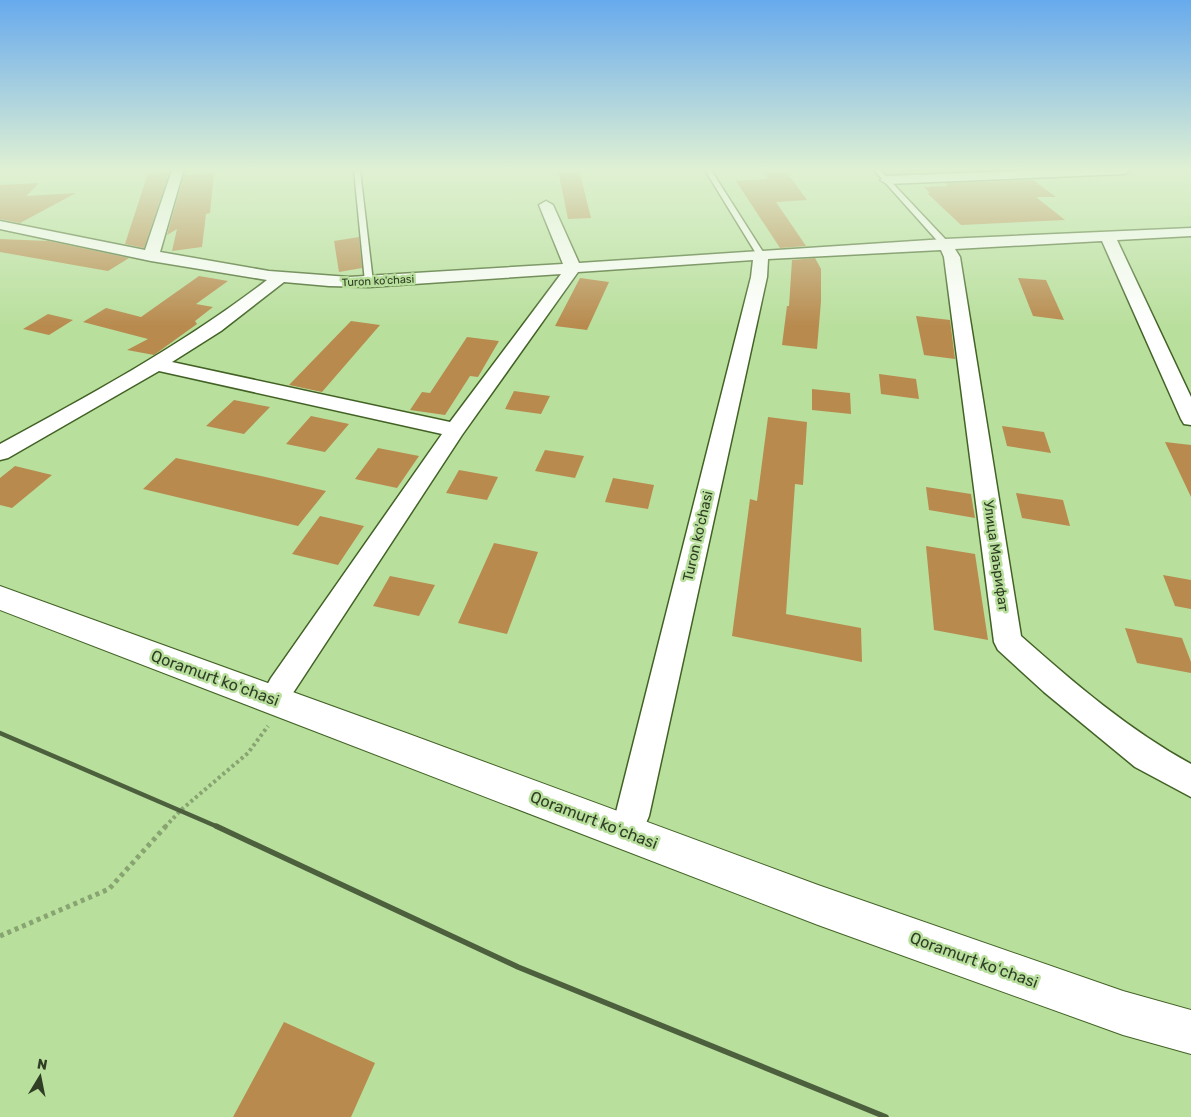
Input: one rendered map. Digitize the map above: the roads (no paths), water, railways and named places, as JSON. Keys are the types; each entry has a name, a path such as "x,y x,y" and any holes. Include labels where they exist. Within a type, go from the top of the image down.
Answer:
{"main road":[{"name":"Qoramurt koʻchasi","path":"0,585 827,908 1123,1013 1191,1032"},
{"name":"Qoramurt koʻchasi","path":"0,598 632,816 808,882 1121,994 1191,1013"}],"street":[{"path":"151,256 162,222"},
{"path":"282,696 455,430 573,268 553,222"},
{"name":"Turon ko'chasi","path":"0,225 151,256 331,283 946,244 1191,232"},
{"path":"1107,236 1191,419"},
{"name":"Улица Маърифат","path":"946,244 952,258 1008,642 1054,683 1146,756 1191,781"},
{"name":"Turon ko'chasi","path":"632,816 759,277 762,255"},
{"path":"0,453 158,365 248,305 281,277"},
{"path":"158,365 455,430"}],"lane":[{"path":"363,222 369,282"},
{"path":"741,222 762,255"},
{"path":"926,222 946,244"}],"railway":[{"path":"0,733 218,827"},
{"path":"216,826 518,967 886,1117"}]}
